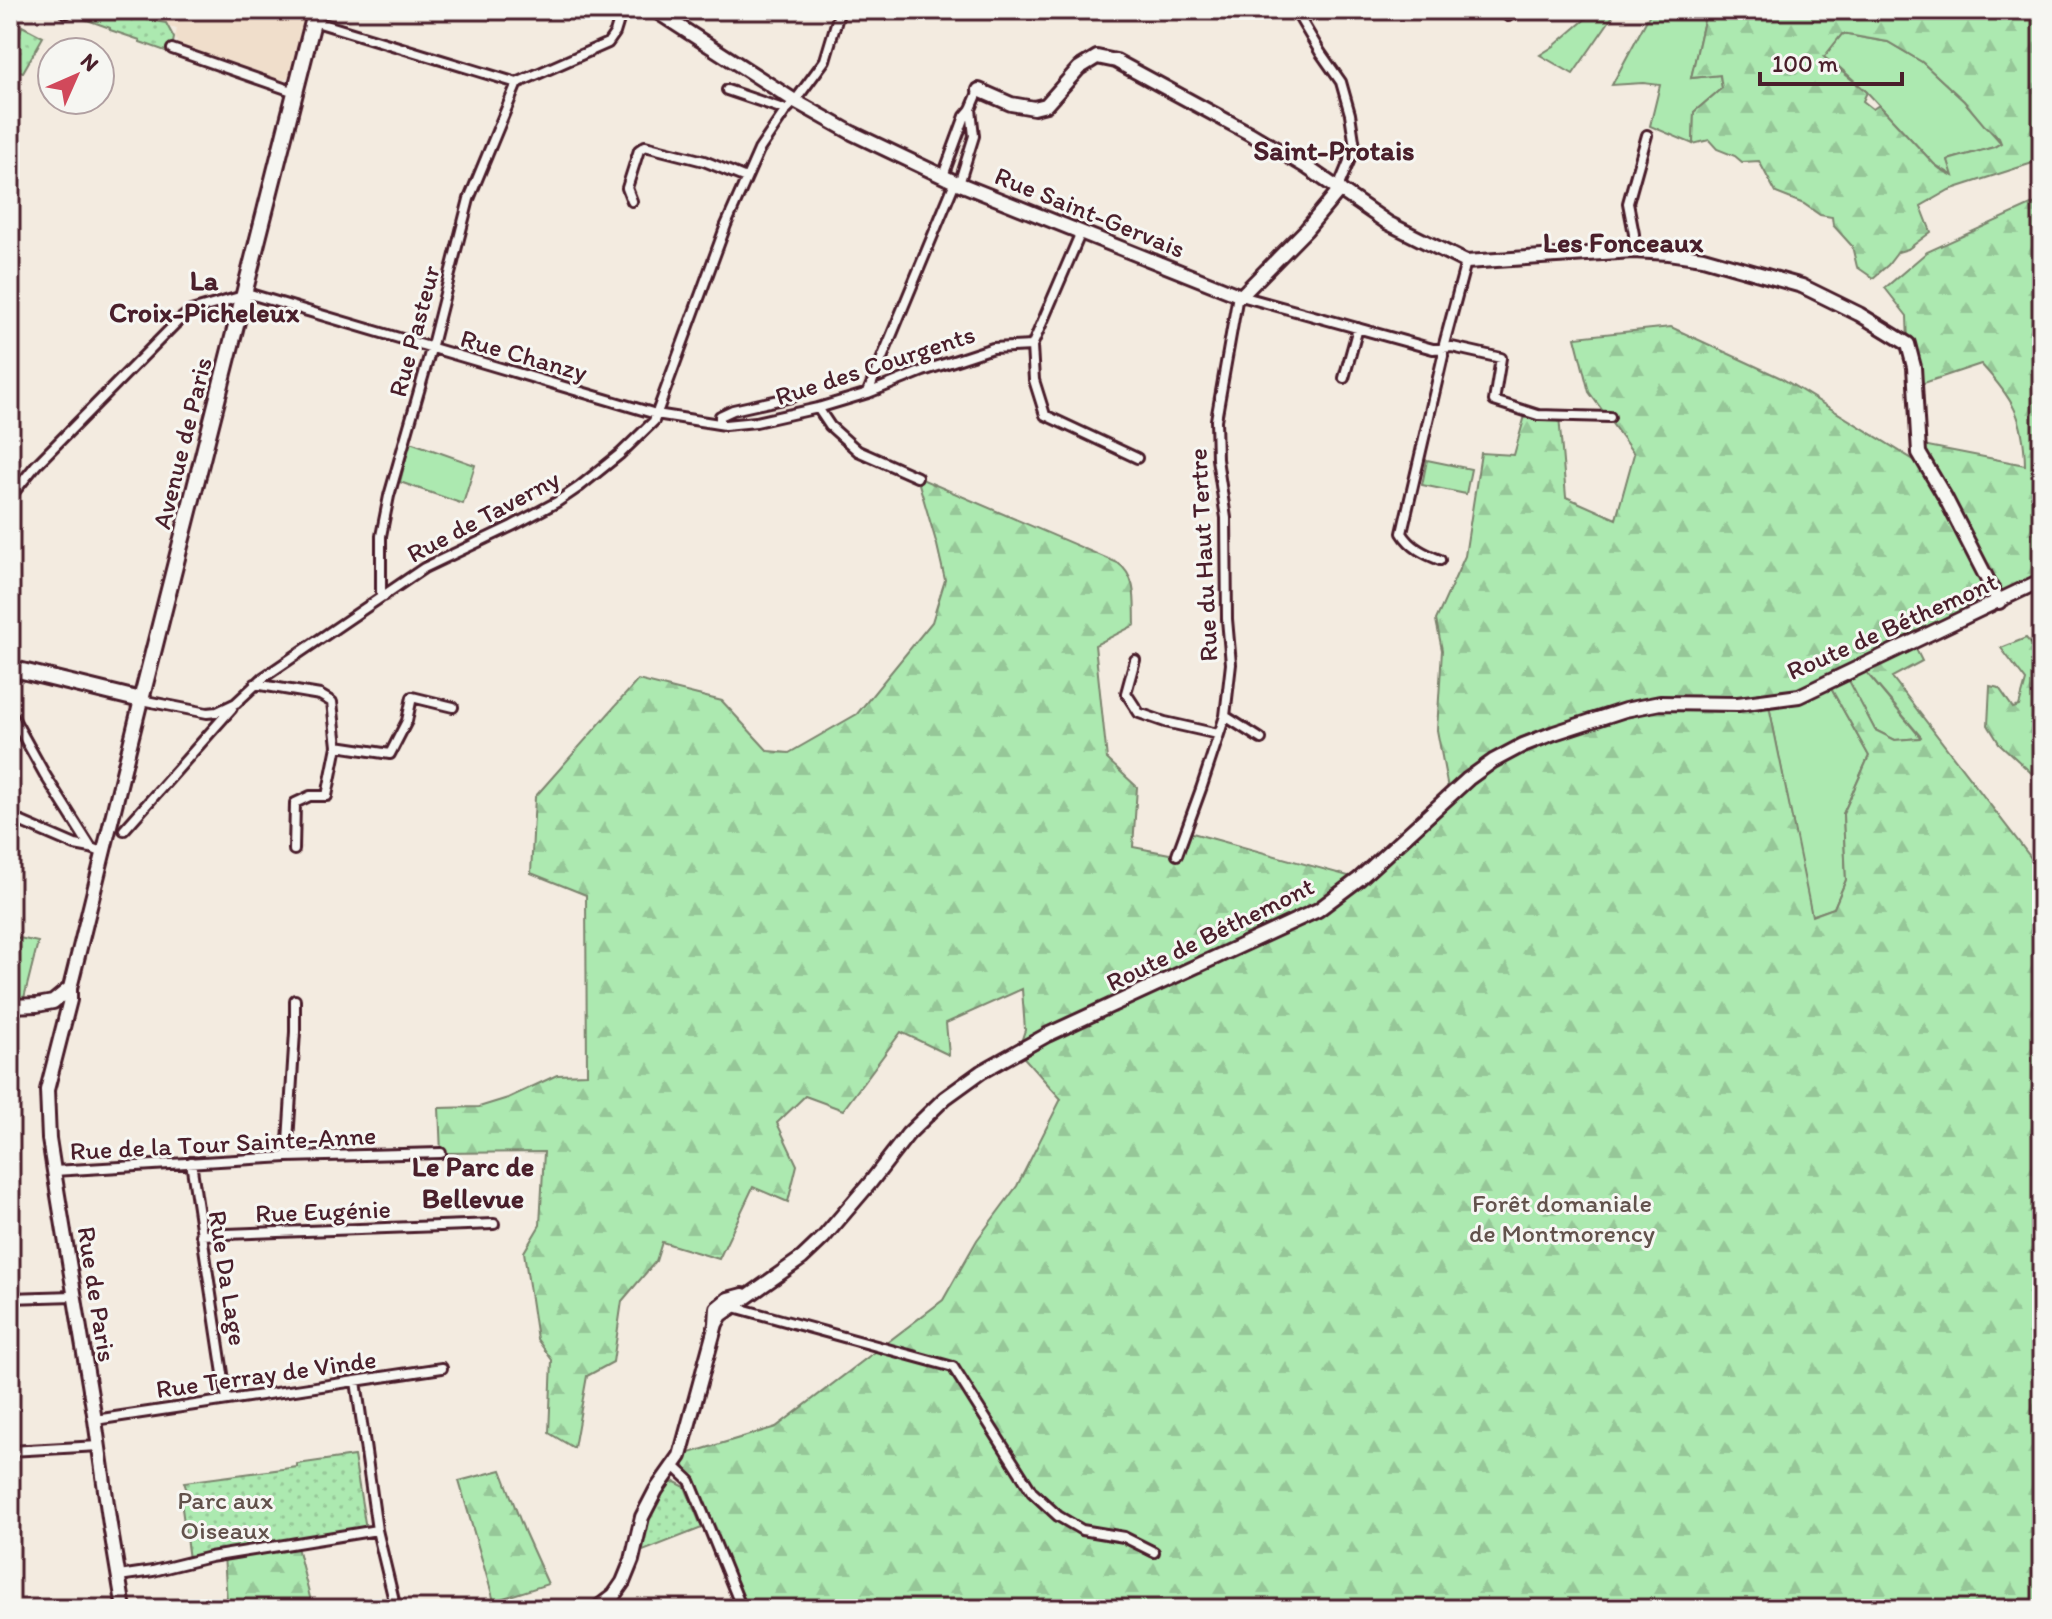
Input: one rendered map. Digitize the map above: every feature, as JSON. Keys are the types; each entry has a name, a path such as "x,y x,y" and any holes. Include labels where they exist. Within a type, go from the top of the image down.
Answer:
{"main road":[{"name":"Avenue de Paris","path":"141,700 243,296 288,89 314,16"},
{"path":"10,668 141,700"}],"street":[{"path":"314,16 517,83 608,43 615,33 622,10"},
{"name":"Rue Saint-Gervais","path":"654,10 790,106 954,182 1240,295"},
{"name":"Rue de Taverny","path":"124,830 255,684 424,568 557,502 620,454 654,421 746,178 759,150 826,56 840,10"},
{"path":"1295,10 1341,82 1355,147 1340,189 1306,230 1240,295 1433,349 1452,347 1501,358 1494,401 1538,415 1610,417"},
{"path":"172,49 288,89"},
{"path":"954,182 944,173 965,116 979,90 1011,104 1034,108 1046,105 1079,68 1097,57 1116,61 1249,133 1340,189 1388,223 1466,262 1633,251 1669,253 1703,258 1802,286 1859,314 1908,344 1914,367 1919,453 1999,602"},
{"name":"Rue Pasteur","path":"384,596 381,592 381,536 389,496 469,199 517,83"},
{"path":"727,90 790,106"},
{"path":"868,393 974,136 971,109"},
{"path":"959,132 965,129 974,136"},
{"path":"1633,251 1634,234 1628,203 1647,135"},
{"path":"632,201 627,188 639,150 645,146 704,161 746,178"},
{"path":"1081,232 1032,346 1034,380 1045,415 1137,458"},
{"path":"1440,560 1423,554 1407,542 1402,533 1443,348 1466,262"},
{"name":"Rue Chanzy","path":"243,296 253,295 656,414"},
{"name":"Rue du Haut Tertre","path":"1177,855 1225,716 1231,664 1227,619 1226,518 1217,459 1216,420 1240,295"},
{"path":"10,497 36,465 178,321 191,311 243,296"},
{"path":"1344,378 1358,328"},
{"name":"Rue des Courgents","path":"656,414 720,424 756,422 868,393 993,348 1032,346"},
{"path":"720,424 720,416 733,410 792,397"},
{"path":"818,408 830,426 858,451 917,477"},
{"name":"Route de Béthemont","path":"735,1302 802,1258 823,1238 908,1134 945,1098 981,1072 1047,1035 1318,910 1359,879 1468,779 1493,761 1523,745 1625,710 1660,703 1738,704 1799,696 2042,580"},
{"path":"1135,660 1126,693 1139,713 1218,734"},
{"path":"255,684 328,698 333,706 337,746 327,796 310,796 295,803 294,850"},
{"path":"337,746 390,754 407,721 412,697 453,707"},
{"path":"141,700 207,713 236,703"},
{"name":"Avenue de Paris","path":"70,988 141,700"},
{"path":"10,712 52,788 91,848"},
{"path":"1225,716 1261,739"},
{"path":"10,817 75,845 106,847"},
{"path":"10,1006 53,1002 70,988"},
{"name":"Rue de Paris","path":"70,988 70,1000 47,1090 49,1139 124,1609"},
{"path":"287,1157 295,1000"},
{"path":"40,1005 58,1011 62,1016 62,1026"},
{"name":"Rue de la Tour Sainte-Anne","path":"54,1171 287,1157 441,1153"},
{"name":"Rue Da Lage","path":"191,1162 227,1400"},
{"name":"Rue Eugénie","path":"201,1235 494,1224"},
{"path":"10,1298 74,1296"},
{"path":"596,1609 614,1595 623,1582 632,1560 642,1517 680,1456 716,1324 717,1308 735,1302 953,1367 1032,1492 1058,1516 1082,1530 1124,1537 1154,1552"},
{"name":"Rue Terray de Vinde","path":"95,1420 442,1368"},
{"path":"356,1381 377,1530 396,1609"},
{"path":"10,1451 99,1446"},
{"path":"674,1466 690,1481 742,1609"},
{"path":"119,1576 210,1557 377,1530"}],"shaded area":[{"path":"150,10 306,10 289,77 283,81 179,46 175,37 177,29 154,21"}],"green space":[{"path":"81,10 150,10 154,21 166,23 174,38 171,53 73,15"},
{"path":"1596,10 1617,10 1573,74 1540,55 1554,46"},
{"path":"1652,10 1699,10 1705,16 1691,78 1720,75 1722,88 1694,112 1693,144 1650,126 1660,85 1612,85"},
{"path":"1699,10 2042,10 2042,160 1949,190 1921,206 1931,232 1908,249 1898,252 1873,278 1857,267 1852,246 1833,225 1832,217 1820,215 1804,204 1776,193 1759,161 1742,162 1717,149 1709,140 1693,144 1694,112 1722,88 1720,75 1691,78 1705,16","holes":["1842,34 1888,42 1922,62 1964,101 2001,143 1948,160 1953,176 1934,164 1879,105 1873,109 1863,101 1867,92 1824,57"]},
{"path":"22,26 41,36 36,36 36,49 23,72 11,68"},
{"path":"1842,34 1888,42 1922,62 1964,101 2001,143 1948,160 1954,176 1934,164 1867,92 1823,57"},
{"name":"Forêt domaniale de Montmorency","path":"2042,200 2042,580 1913,643 1922,661 1892,677 2035,863 2042,861 2042,1609 743,1609 680,1456 776,1427 943,1300 977,1240 1017,1186 1061,1099 1018,1051 1025,1030 1022,989 946,1023 949,1055 901,1032 843,1110 805,1096 777,1123 797,1165 788,1202 753,1187 719,1259 662,1242 656,1261 622,1301 613,1362 587,1376 574,1448 549,1433 552,1360 537,1339 524,1252 540,1225 544,1152 441,1153 439,1108 479,1107 508,1098 557,1075 587,1074 586,895 531,873 535,797 638,680 722,701 768,751 789,753 857,714 932,622 945,580 917,477 1118,563 1129,576 1134,591 1135,625 1095,645 1107,759 1137,787 1133,847 1175,855 1185,831 1359,879 1449,794 1437,730 1442,650 1436,620 1465,556 1481,453 1514,455 1526,412 1559,416 1566,497 1616,519 1634,454 1589,392 1575,337 1671,327 1781,378 1927,468 1918,444 2025,465 2022,434 2015,410 1981,364 1915,386 1907,316 1885,288 1927,252","holes":["1862,667 1921,737 1920,738 1895,740 1875,730 1846,675","1828,683 1869,756 1843,814 1846,880 1834,908 1812,916 1769,706"]},
{"path":"410,442 475,465 463,504 400,482"},
{"path":"1427,460 1471,469 1466,494 1422,485"},
{"path":"2026,638 2042,656 2042,783 1999,743 1988,725 1990,686 1999,688 2013,708 2019,706 2026,681 2001,648"},
{"path":"1862,667 1921,738 1895,740 1875,730 1845,675"},
{"path":"1828,683 1869,756 1843,814 1846,880 1834,908 1811,916 1769,706"},
{"path":"10,936 38,942 24,998 10,998"},
{"name":"Parc aux Oiseaux","path":"354,1456 366,1529 189,1559 180,1494 187,1491 184,1482"},
{"path":"501,1470 548,1584 494,1601 459,1481"},
{"path":"675,1482 685,1487 702,1528 638,1553 653,1501 666,1486"},
{"path":"296,1543 313,1609 209,1609 227,1602 224,1555"}],"railway":[{"path":"10,35 16,10"}],"district":[{"name":"Saint-Protais","path":"1334,150"},
{"name":"Les Fonceaux","path":"1623,242"},
{"name":"La Croix-Picheleux","path":"204,296"},
{"name":"Le Parc de Bellevue","path":"473,1182"}]}
